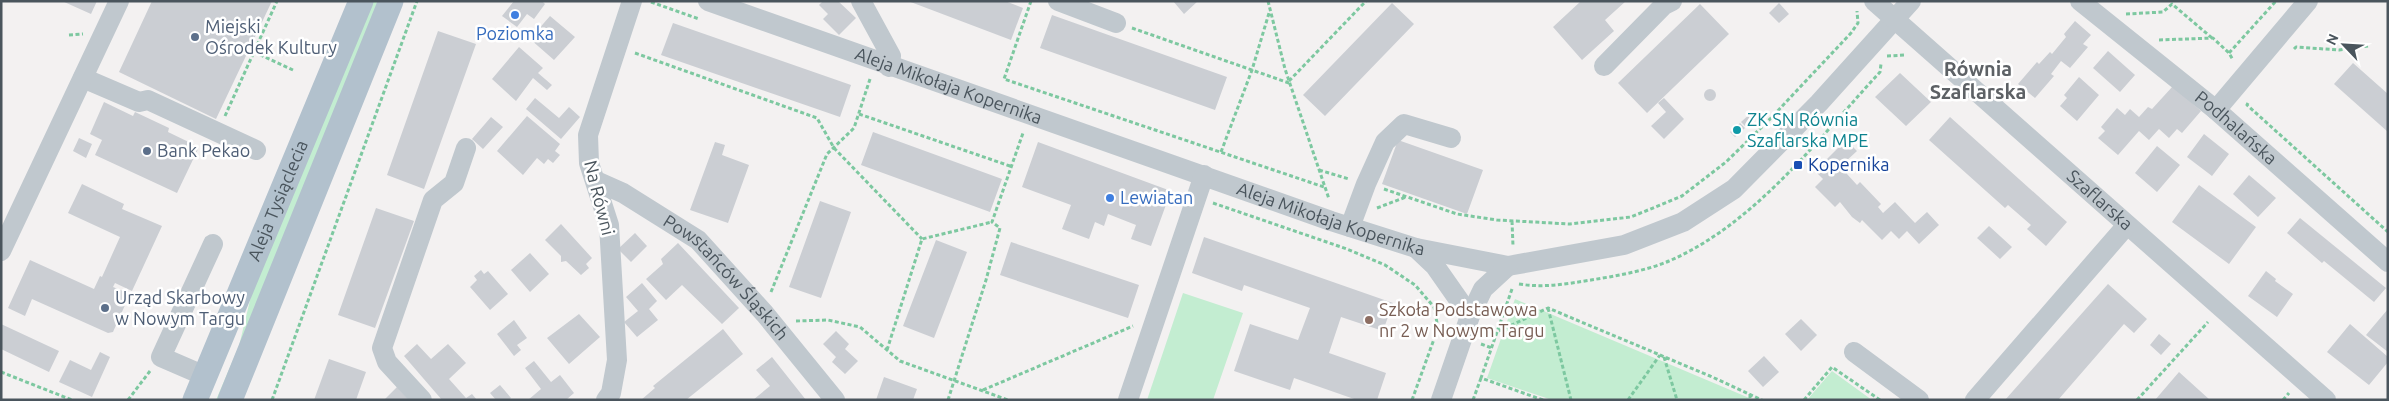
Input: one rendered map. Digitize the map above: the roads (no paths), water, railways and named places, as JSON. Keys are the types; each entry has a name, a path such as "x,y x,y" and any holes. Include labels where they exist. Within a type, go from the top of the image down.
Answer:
{"main road":[{"name":"Aleja Tysiąclecia","path":"196,400 362,1"},
{"name":"Aleja Tysiąclecia","path":"230,400 391,1"}],"street":[{"path":"1,251 119,1"},
{"name":"Na Równi","path":"606,400 610,393 617,360 609,225 589,163 588,135 632,1"},
{"path":"861,1 891,56 884,75"},
{"path":"1058,1 1116,23"},
{"path":"1604,66 1664,5 1672,1"},
{"name":"Szaflarska","path":"1874,1 2326,400"},
{"name":"Aleja Mikołaja Kopernika","path":"704,10 884,75 1204,175 1331,221 1416,248 1508,266 1624,245 1684,222 1734,189 1762,164 1911,1"},
{"name":"Podhalańska","path":"2080,1 2216,110 2388,262"},
{"path":"2216,110 2308,1"},
{"path":"83,78 139,102 148,100 256,150"},
{"path":"1350,227 1366,184 1385,142 1404,124 1451,138"},
{"path":"422,400 387,362 382,348 433,200 454,183 466,148"},
{"path":"1128,400 1204,175"},
{"name":"Powstańców Śląskich","path":"596,181 623,193 698,240 765,314 835,400"},
{"path":"1975,400 2127,225"},
{"path":"205,376 161,357 213,244"},
{"path":"1416,248 1435,266 1470,316"},
{"path":"1441,400 1462,337 1483,289 1508,266"},
{"path":"1854,352 1919,400"}],"place":[{"name":"Poziomka","path":"515,15"},
{"name":"Miejski Ośrodek Kultury","path":"195,37"},
{"name":"ZK SN Równia Szaflarska MPE","path":"1737,130"},
{"name":"Bank Pekao","path":"147,151"},
{"name":"Kopernika","path":"1798,165"},
{"name":"Lewiatan","path":"1110,198"},
{"name":"Urząd Skarbowy w Nowym Targu","path":"105,308"},
{"name":"Szkoła Podstawowa nr 2 w Nowym Targu","path":"1369,320"}],"district":[{"name":"Równia Szaflarska","path":"1978,80"}]}
